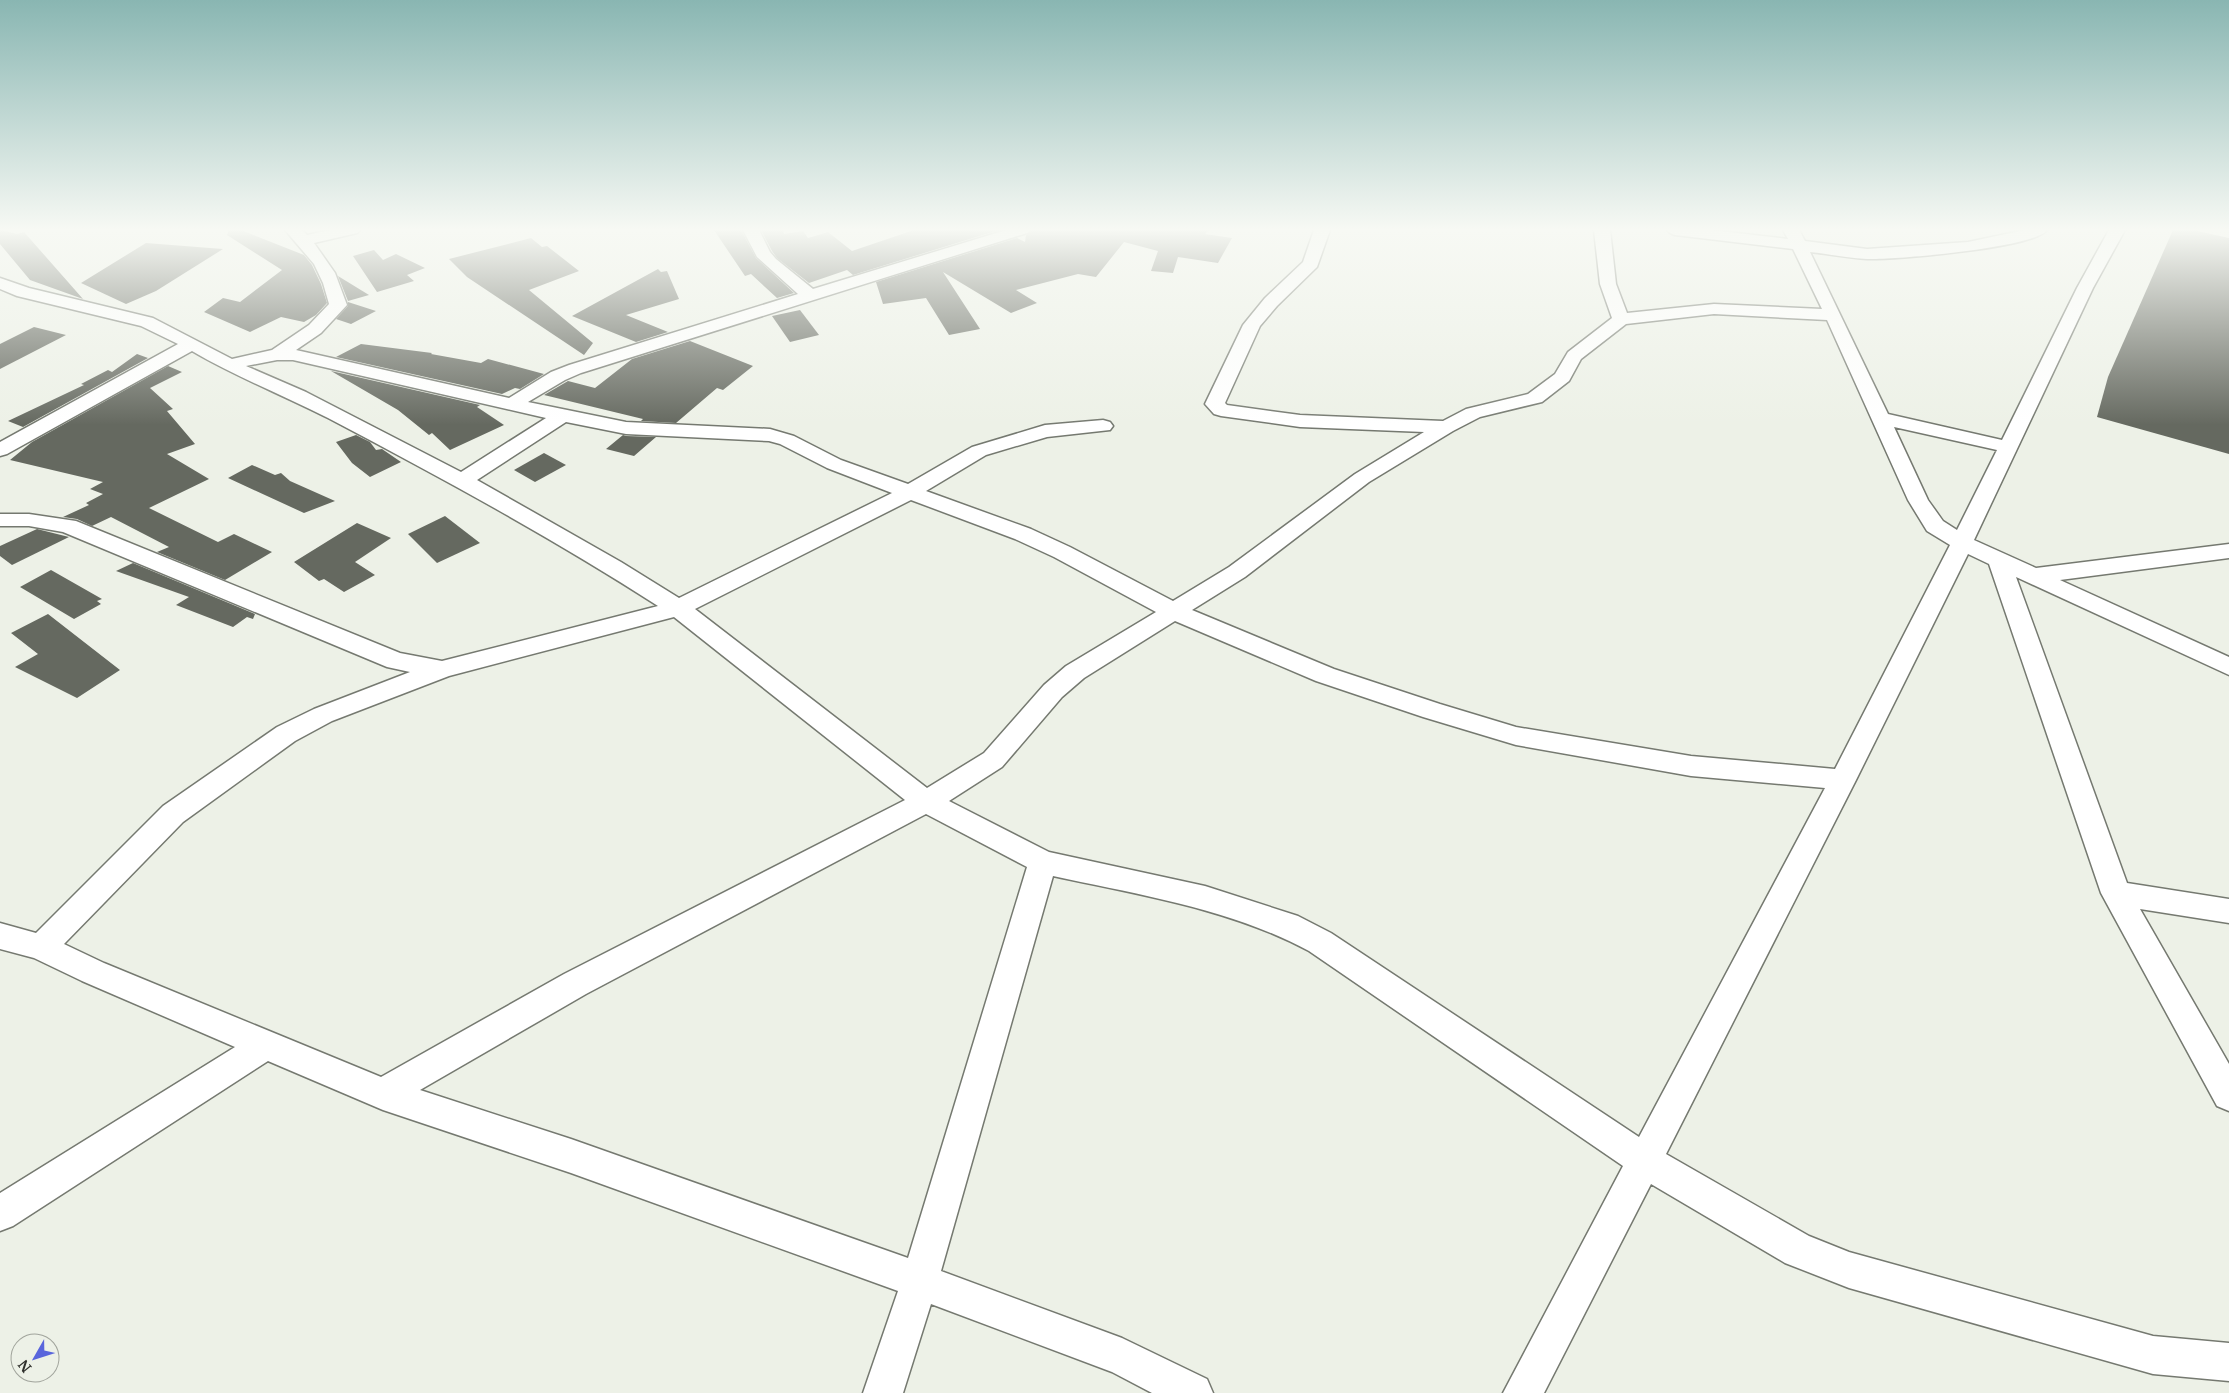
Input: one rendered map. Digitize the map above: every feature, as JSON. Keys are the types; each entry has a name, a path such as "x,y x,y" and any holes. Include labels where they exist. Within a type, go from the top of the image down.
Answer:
{"street":[{"path":"35,295 147,322 192,344 230,366 299,396 462,480 613,567 678,608 926,802 1043,862 1205,898 1288,925 1320,942 1646,1162 1798,1250 1849,1270 2153,1355 2229,1362"},
{"path":"278,354 315,329 338,305 336,295"},
{"path":"512,404 558,376 574,369 814,295"},
{"path":"1278,295 1252,325 1215,404 1216,408 1300,421 1446,427"},
{"path":"1612,295 1620,319"},
{"path":"1823,295 1924,511 1935,526 1962,543 2229,667"},
{"path":"1523,1393 1646,1162 1843,780 1962,543 2081,295"},
{"path":"383,1094 575,984 926,802 993,760 1053,691 1075,672 1238,572 1362,478 1446,427 1473,413 1535,398 1562,377 1574,356 1620,319 1714,309 1833,315"},
{"path":"0,450 192,344"},
{"path":"230,366 259,356 293,354 563,416 636,429 770,435 787,440 834,464 1022,534 1062,552 1173,611 1325,675 1432,711 1516,736 1691,766 1843,780"},
{"path":"462,480 563,416"},
{"path":"1880,418 2008,447"},
{"path":"41,947 173,814 286,734 323,715 442,669 678,608 910,492 979,451 1045,431 1103,426"},
{"path":"0,520 29,520 68,526 396,661 442,669"},
{"path":"2033,576 2229,551"},
{"path":"1999,560 2116,893 2229,1094"},
{"path":"883,1393 920,1281 1043,862"},
{"path":"2116,893 2229,911"},
{"path":"0,936 41,947 93,972 383,1094 571,1156 920,1281 1122,1357 1193,1393"},
{"path":"0,1213 266,1045"}],"building":[{"path":"107,295 147,295 126,304"},
{"path":"249,295 324,295 327,303 316,315 304,322 281,317 250,332 204,312 223,298 240,302"},
{"path":"346,295 369,295 348,301"},
{"path":"494,295 535,295 593,343 584,355"},
{"path":"610,295 677,295 679,299 626,315 668,332 636,342 572,316"},
{"path":"774,295 787,295 777,298"},
{"path":"880,295 958,295 980,329 949,335 926,298 883,304"},
{"path":"981,295 1024,295 1037,303 1011,313"},
{"path":"2144,295 2229,295 2229,454 2097,417 2108,377"},
{"path":"348,302 376,311 351,324 336,319 348,306"},
{"path":"800,310 819,335 790,342 772,316"},
{"path":"34,327 66,335 0,369 0,344"},
{"path":"690,341 753,366 723,390 717,388 676,423 641,421 643,419 544,395 568,381 595,388 632,359"},
{"path":"361,344 432,353 481,363 488,359 544,374 520,389 515,388 502,394 336,357"},
{"path":"137,354 148,358 23,427 8,421 84,385 81,384 108,370 112,372"},
{"path":"168,366 182,372 150,388 173,409 167,411 195,444 167,454 209,479 149,508 218,542 234,534 272,552 225,580 157,552 169,547 111,517 92,526 77,519 63,517 89,505 86,503 103,494 90,489 103,482 10,460 32,442"},
{"path":"331,371 480,405 477,407 504,425 450,450 432,433 429,435 398,410"},
{"path":"356,435 370,442 376,450 382,449 401,462 370,477 352,463 336,442"},
{"path":"623,435 656,437 634,456 606,449"},
{"path":"544,453 566,465 535,482 514,470"},
{"path":"252,465 275,475 281,473 290,481 335,501 304,513 228,478"},
{"path":"445,516 480,543 437,563 408,534"},
{"path":"357,523 391,538 355,562 375,575 344,592 324,579 319,581 294,562"},
{"path":"37,529 69,537 12,565 0,556 0,546"},
{"path":"133,563 255,614 253,619 247,617 233,627 176,605 189,597 116,571"},
{"path":"51,570 102,599 97,601 101,604 74,619 20,587"},
{"path":"48,614 120,670 77,698 15,667 38,654 11,633"}]}
